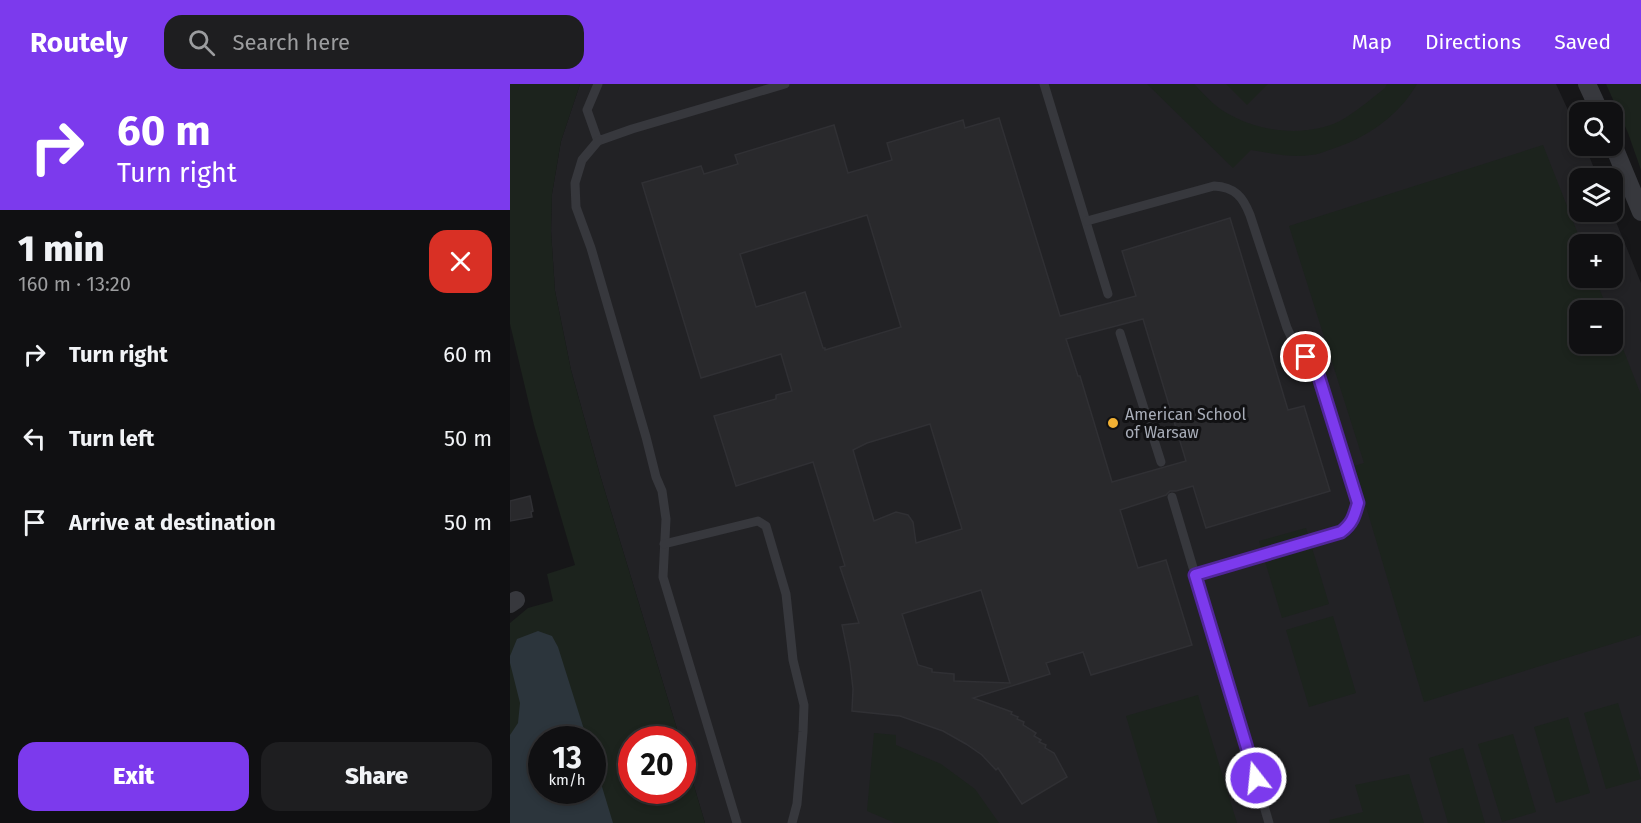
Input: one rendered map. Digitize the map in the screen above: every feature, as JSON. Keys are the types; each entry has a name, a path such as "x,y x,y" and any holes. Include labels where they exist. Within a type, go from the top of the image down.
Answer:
{"street":[{"path":"1587,84 1595,102"},
{"path":"1618,156 1641,212"}],"lane":[{"path":"598,84 587,110 598,141"},
{"path":"737,823 663,577 666,519 662,491 656,477 591,248 576,207 575,183 582,160 598,141 785,84"},
{"path":"1044,84 1108,294"},
{"path":"1087,221 1214,186 1224,187 1244,200 1287,328 1293,341 1318,374 1358,503 1349,526 1341,532 1195,575"},
{"path":"1120,333 1161,462"},
{"path":"1172,497 1269,823"},
{"path":"664,544 758,521 766,526 786,594 793,660 804,705 797,804 792,823"}],"shaded area":[{"path":"510,84 580,84 561,141 552,194 551,231 555,291 571,370 600,475 676,726 618,726 618,804 696,804 696,793 705,823 510,823 510,623 528,608 553,601 547,574 575,565 534,425 510,324"},
{"name":"American School of Warsaw","path":"580,84 1556,84 1569,112 1569,156 1589,156 1594,168 1569,168 1569,222 1616,222 1621,234 1569,234 1569,288 1623,288 1623,239 1641,283 1641,823 705,823 696,793 696,726 676,726 600,475 571,370 555,291 551,231 552,194 561,141"},
{"path":"1147,84 1194,84 1216,106 1238,119 1266,128 1296,131 1311,130 1340,121 1369,101 1387,84 1417,84 1400,107 1379,125 1355,140 1320,153 1304,156 1251,150 1233,168"},
{"path":"1226,84 1268,84 1247,105"},
{"path":"1606,84 1641,84 1641,170 1623,122 1623,102 1614,102"},
{"path":"1543,145 1569,211 1569,222 1573,222 1578,234 1569,234 1569,288 1599,288 1604,300 1569,300 1569,354 1623,354 1623,349 1641,395 1641,635 1424,702 1354,466 1364,463 1289,226"},
{"path":"1306,528 1329,604 1282,618 1259,541"},
{"path":"1333,616 1356,693 1309,707 1286,630"},
{"path":"538,631 552,636 558,647 583,726 528,726 528,804 606,804 606,800 613,823 510,823 510,735 518,723 520,703 510,656 517,639"},
{"path":"1198,695 1237,823 1158,823 1126,716"},
{"path":"1618,703 1641,779 1606,789 1584,713"},
{"path":"1568,717 1590,793 1556,803 1534,727"},
{"path":"874,733 896,735 896,745 941,764 975,789 999,823 895,823 867,811"},
{"path":"1513,734 1536,812 1502,822 1478,744"},
{"path":"1463,748 1485,823 1448,823 1429,758"},
{"path":"1409,774 1424,823 1330,823 1329,820 1363,812 1355,785"}],"building":[{"path":"999,118 1060,316 1136,296 1122,251 1230,218 1288,410 1304,406 1330,491 1206,528 1193,486 1170,491 1166,495 1120,510 1138,568 1166,560 1192,645 1091,675 1083,652 1046,663 1050,674 973,698 1012,712 1011,714 1018,717 1017,719 1024,722 1023,725 1036,733 1034,736 1041,740 1039,742 1054,753 1067,777 1022,804 998,768 996,770 982,755 943,731 900,716 852,711 853,689 850,663 842,625 859,623 840,567 845,566 813,462 736,486 714,416 776,399 776,395 792,391 781,354 701,378 642,183 701,166 704,174 738,164 735,155 834,125 848,173 892,160 887,143 963,120 965,128","holes":["867,215 901,327 825,350 805,292 756,307 740,254","1143,319 1186,461 1112,482 1080,376 1078,376 1066,339","930,424 962,529 916,543 913,522 908,515 896,512 874,521 853,450 867,443","981,590 1010,683 954,681 954,674 932,672 932,669 918,665 902,614"]},
{"path":"530,496 532,517 510,521 510,501"}],"place":[{"name":"American School of Warsaw","path":"1113,423"}],"route":[{"path":"1256,778 1195,575 1341,532 1349,526 1358,503 1318,374 1306,357"}]}
